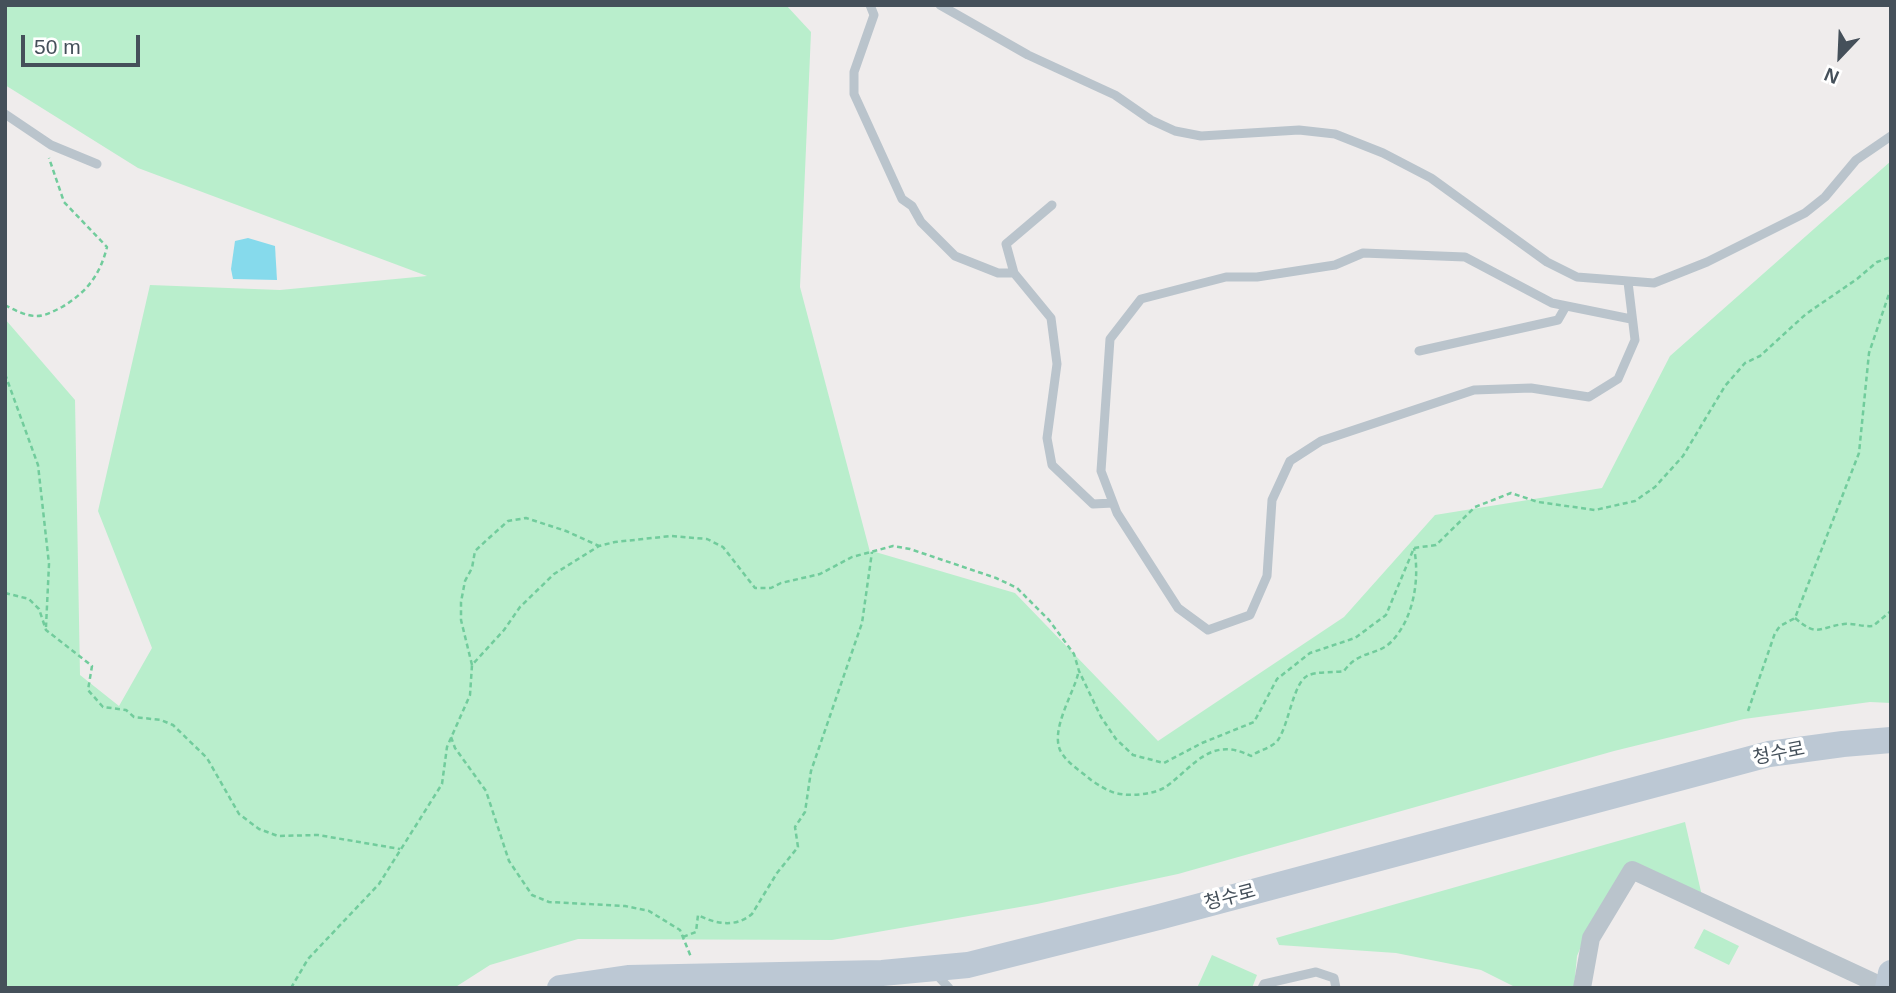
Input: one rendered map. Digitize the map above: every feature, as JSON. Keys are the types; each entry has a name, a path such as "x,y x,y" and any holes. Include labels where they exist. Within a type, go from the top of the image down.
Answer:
{"main road":[{"name":"청수로","path":"560,988 628,978 882,973 968,965 1159,917 1769,754 1891,740"},
{"path":"1887,988 1891,973"}],"street":[{"path":"1582,988 1591,937 1632,870 1887,988"}],"lane":[{"path":"870,5 873,15 854,72 854,94 902,199 912,206 921,222 955,256 998,273 1014,273"},
{"path":"940,5 1028,55 1115,95 1151,120 1175,131 1201,136 1299,130 1335,134 1383,153 1431,178 1547,262 1577,277 1654,283 1707,262 1805,213 1825,197 1856,160 1891,136"},
{"path":"5,114 51,145 97,164"},
{"path":"1052,205 1006,244 1014,273 1051,318 1057,364 1047,438 1052,465 1093,504 1113,503"},
{"path":"1628,282 1635,340 1618,379 1589,397 1531,388 1474,390 1321,441 1290,461 1272,500 1267,576 1250,615 1208,629 1178,608 1117,513 1101,471 1110,338 1141,299 1226,277 1257,277 1335,265 1363,253 1465,257 1552,303 1631,319"},
{"path":"1419,351 1558,320 1566,306"},
{"path":"930,968 948,988"},
{"path":"1262,988 1264,984 1316,972 1334,978 1336,988"}],"path":[{"path":"5,305 36,316 52,312 77,298 90,286 103,263 107,247 64,202 49,158 38,136"},
{"path":"1414,548 1436,545 1475,507 1511,493 1538,502 1595,510 1635,501 1655,487 1683,456 1725,386 1745,363 1760,356 1806,314 1877,262 1891,257"},
{"path":"1748,711 1775,633 1780,626 1795,618 1858,453 1869,353 1891,288"},
{"path":"5,374 38,465 49,564 46,631"},
{"path":"291,988 308,959 379,884 442,784 447,747 470,695 472,665 461,620 461,602 475,551 508,521 526,518 566,531 599,546"},
{"path":"472,665 504,630 520,607 554,574 599,546 671,536 707,539 723,547 755,589 771,588 820,574 852,557 892,546 910,549 996,578 1017,588 1049,620 1074,654 1079,671 1101,717 1116,739 1133,755 1164,763 1202,743 1254,722 1277,679 1310,653 1354,638 1386,615 1414,548"},
{"path":"1079,671 1060,725 1057,741 1061,753 1093,781 1112,793 1149,793 1165,788 1206,753 1239,750 1251,756 1273,746 1290,714 1300,682 1309,674 1344,671 1353,659 1390,644 1411,605 1418,566 1414,548"},
{"path":"683,937 696,932 698,915 722,924 747,918 798,847 795,827 805,813 811,771 862,623 872,551"},
{"path":"5,593 29,599 39,609 46,631 92,666 88,690 103,707 126,710 134,717 161,720 173,725 207,758 239,814 259,829 278,836 318,835 401,849"},
{"path":"1795,618 1817,632 1847,624 1873,626 1891,611"},
{"path":"451,737 455,748 486,791 509,861 532,895 549,902 642,908 680,930 698,976"}],"green space":[{"path":"5,5 786,5 811,32 800,287 870,552 1015,593 1158,741 1344,617 1435,515 1602,488 1670,356 1891,161 1891,703 1870,702 1744,719 1614,751 1178,874 1037,904 832,940 578,939 490,965 454,988 5,988 5,319 75,400 80,675 119,706 152,648 98,511 150,285 280,290 427,276 138,168 5,85"},
{"path":"1685,822 1702,896 1627,864 1587,932 1577,956 1574,988 1517,988 1481,970 1396,953 1279,945 1276,938"},
{"path":"1704,929 1739,946 1729,965 1694,948"},
{"path":"1212,955 1257,975 1252,988 1197,988"}],"water":[{"path":"248,238 275,246 277,280 233,279 231,269 235,241"}]}
